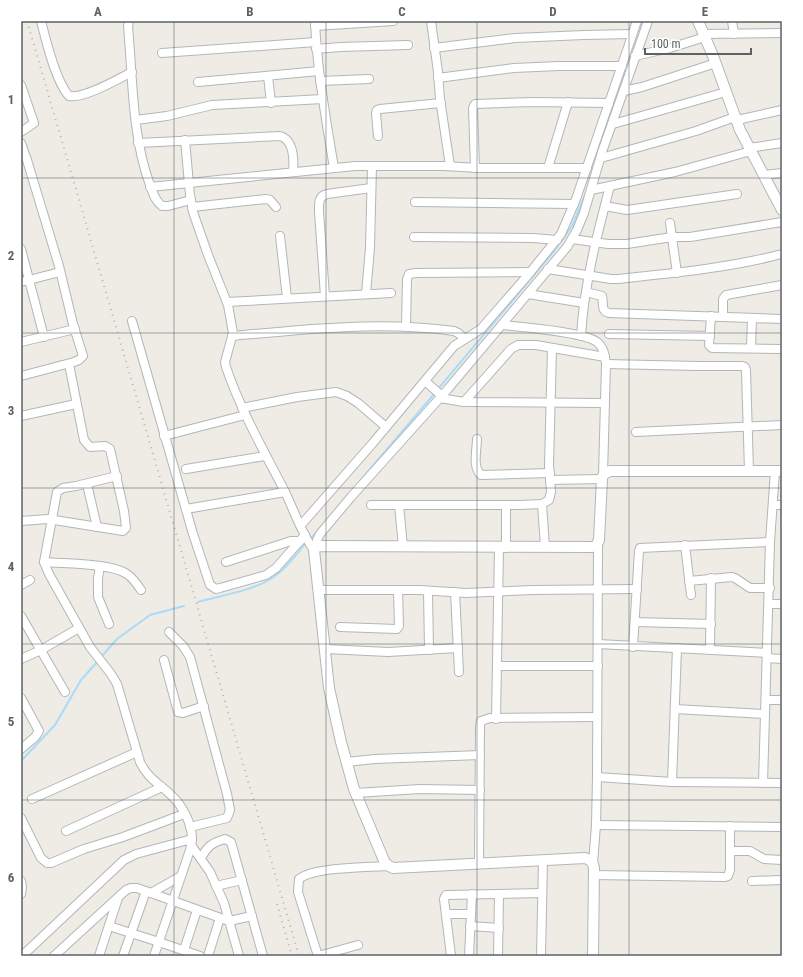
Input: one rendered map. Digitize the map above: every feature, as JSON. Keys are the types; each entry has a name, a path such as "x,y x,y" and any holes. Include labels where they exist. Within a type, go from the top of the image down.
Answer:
{"street":[{"path":"41,21 61,86 69,96 73,97 90,92 132,72"},
{"path":"129,21 128,26 138,143 144,169 154,197 162,206 266,199 270,200 276,208"},
{"path":"334,168 320,81 315,24 393,21"},
{"path":"431,21 450,166"},
{"path":"301,525 454,346 481,329 557,240 564,229 574,204 637,21"},
{"path":"132,321 164,436 210,585 216,589 266,575 309,543 317,540 320,534 438,394 502,325 567,247 582,219 635,56 648,21"},
{"path":"698,21 716,64 736,119 782,210"},
{"path":"732,21 734,34"},
{"path":"635,56 670,48 704,36 782,33"},
{"path":"434,48 515,38 584,34 632,34"},
{"path":"162,53 316,46 340,47 408,45"},
{"path":"624,91 642,87 716,64"},
{"path":"438,78 514,68 622,66"},
{"path":"198,82 319,71"},
{"path":"268,76 271,102"},
{"path":"320,81 369,79"},
{"path":"21,85 34,122 21,132"},
{"path":"613,124 726,92"},
{"path":"136,120 167,116 212,105 323,99"},
{"path":"548,168 568,102"},
{"path":"475,168 473,127 474,105 493,103 609,103"},
{"path":"378,136 377,110 441,104"},
{"path":"601,158 736,119 782,110"},
{"path":"138,143 280,136 287,140 293,154 293,172"},
{"path":"185,140 191,204 208,255 227,302 232,328 232,336 225,362 226,367 265,456 309,543 318,590 331,696 346,762 355,793 383,858 389,866"},
{"path":"21,143 60,272 83,356 79,360 69,364 21,376"},
{"path":"591,190 675,172 750,149 782,143"},
{"path":"150,187 355,166 587,168"},
{"path":"366,294 370,248 372,166"},
{"path":"764,175 782,173"},
{"path":"581,336 588,275 610,186"},
{"path":"324,296 319,212 320,198 327,194 372,188"},
{"path":"605,206 620,209 634,209 737,194"},
{"path":"415,202 574,204"},
{"path":"572,239 613,245 627,244 672,237 690,237 782,222"},
{"path":"670,223 676,273"},
{"path":"280,236 287,298"},
{"path":"414,237 533,238 557,240"},
{"path":"21,248 25,281 44,336"},
{"path":"548,269 611,279 676,273 742,263 782,254"},
{"path":"25,281 60,272"},
{"path":"406,326 407,279 409,274 530,272"},
{"path":"723,317 723,299 726,294 782,285"},
{"path":"586,292 602,296 603,309 606,312 782,319"},
{"path":"227,302 391,293"},
{"path":"528,294 584,303"},
{"path":"711,316 709,344 712,348 782,349"},
{"path":"751,348 752,318"},
{"path":"502,325 581,336 598,342 605,361 603,477 598,543 597,777 596,825 593,863 593,956"},
{"path":"232,336 374,326 406,326 454,332 458,333 465,339"},
{"path":"21,342 75,328"},
{"path":"609,334 710,336"},
{"path":"464,402 515,346 525,344 552,348 605,361 698,366 742,366 745,367 746,370 749,471"},
{"path":"371,505 542,504 549,500 552,348"},
{"path":"21,521 52,519 123,531 126,528 117,476 110,449 106,446 90,447 84,440 69,364"},
{"path":"425,381 438,394 464,402 604,403"},
{"path":"164,436 244,411 297,397 336,392 340,392 358,403 386,427"},
{"path":"21,416 76,404"},
{"path":"636,432 782,425"},
{"path":"477,439 476,464 478,472 481,475 603,477 610,471 778,471 770,542 770,588 763,783"},
{"path":"186,469 265,456"},
{"path":"117,476 87,484 63,488 57,492 44,562 78,628 94,654 111,674 116,684 144,770 176,799 184,814 190,827 192,842 210,872 224,903 239,956"},
{"path":"87,484 97,527"},
{"path":"186,509 284,492"},
{"path":"542,504 545,548"},
{"path":"399,505 403,547"},
{"path":"496,719 499,592 506,505"},
{"path":"773,505 782,505"},
{"path":"226,562 291,541 321,546 502,548 592,547 598,543"},
{"path":"633,647 640,548 770,542"},
{"path":"685,546 691,595"},
{"path":"44,562 100,566 120,570 131,577 142,590"},
{"path":"100,566 98,578 98,597 109,624"},
{"path":"689,580 732,577 750,588 770,588"},
{"path":"710,649 711,578"},
{"path":"21,585 30,580"},
{"path":"318,590 499,592 637,589"},
{"path":"340,627 397,629 399,626 398,591"},
{"path":"428,591 429,650"},
{"path":"455,592 459,672"},
{"path":"769,604 782,604"},
{"path":"21,616 65,692"},
{"path":"635,622 711,624"},
{"path":"21,660 78,628"},
{"path":"169,632 187,650 222,771 230,810 227,818 190,827"},
{"path":"598,644 633,647 710,649 767,655 782,659"},
{"path":"326,649 388,652 458,648"},
{"path":"672,782 677,648"},
{"path":"164,660 178,712 183,713 204,706"},
{"path":"498,666 598,666"},
{"path":"21,698 39,731 35,738 21,749"},
{"path":"766,700 782,700"},
{"path":"675,709 765,714"},
{"path":"479,864 481,721 485,719 597,717"},
{"path":"32,799 137,752"},
{"path":"346,762 375,759 480,755"},
{"path":"597,777 672,782 782,783"},
{"path":"66,831 162,787"},
{"path":"355,793 420,789 480,790"},
{"path":"21,818 41,858 47,863 51,863 84,849 123,837 184,814"},
{"path":"596,825 782,827"},
{"path":"594,875 728,876 730,870 730,826"},
{"path":"201,858 214,842 225,839 228,840 233,846 263,956"},
{"path":"154,956 192,842"},
{"path":"22,956 124,860 136,854 192,842"},
{"path":"730,851 750,850 764,859 782,860"},
{"path":"358,945 318,956 298,892 299,879 302,876 326,870 389,866 393,868 585,858 593,863"},
{"path":"540,956 543,860"},
{"path":"123,956 148,892 181,876"},
{"path":"216,886 242,880"},
{"path":"752,882 782,880"},
{"path":"21,881 21,894"},
{"path":"54,956 131,888 137,888 229,921 252,916"},
{"path":"451,956 444,899 446,894 542,893"},
{"path":"469,956 472,894"},
{"path":"498,956 499,894"},
{"path":"100,956 119,897"},
{"path":"184,950 197,910"},
{"path":"446,914 471,914"},
{"path":"208,956 220,918"},
{"path":"109,926 200,956"},
{"path":"470,926 498,928"}],"waterway":[{"path":"640,31 644,21"},
{"path":"438,389 555,250 572,226 586,193"},
{"path":"360,481 435,393"},
{"path":"309,540 317,532"},
{"path":"198,602 262,584 274,577 284,568 306,543"},
{"path":"101,657 117,639 150,615 184,606"},
{"path":"21,761 55,725 81,680 98,661"}],"railway":[{"path":"27,21 299,956"},
{"path":"277,904 292,956"}]}
